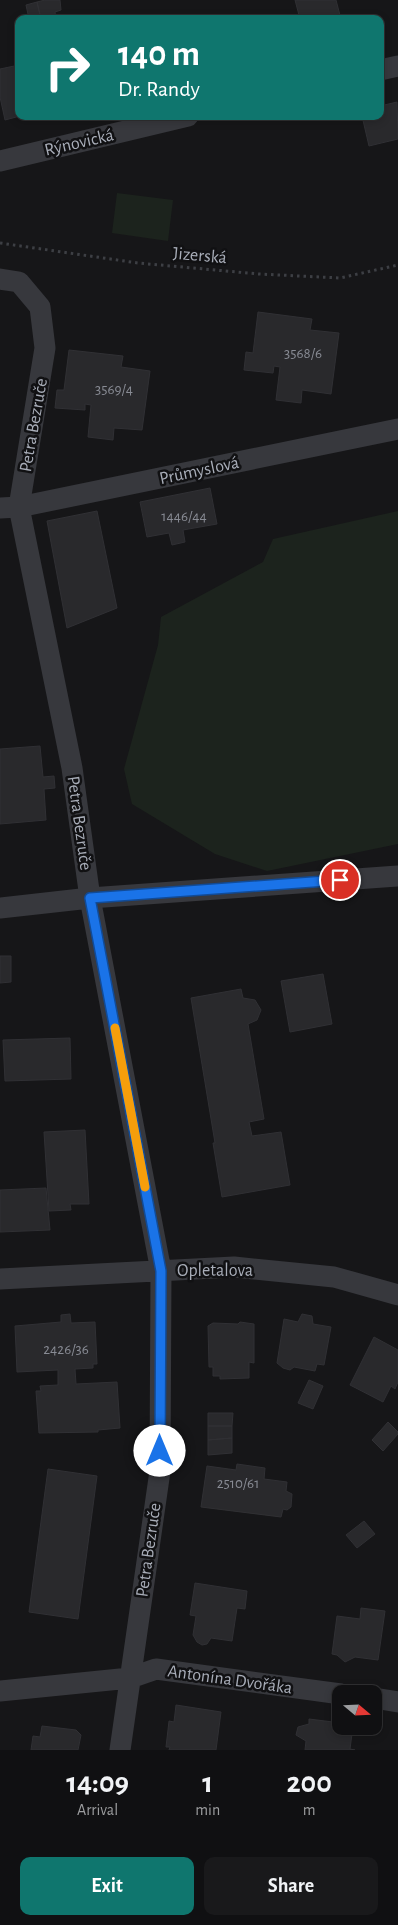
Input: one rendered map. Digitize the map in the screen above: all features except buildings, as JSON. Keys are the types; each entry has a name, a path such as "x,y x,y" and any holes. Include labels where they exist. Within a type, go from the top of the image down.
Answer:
{"street":[{"path":"384,69 398,66"},
{"name":"Rýnovická","path":"0,161 171,120"},
{"name":"Petra Bezruče","path":"0,279 19,282 40,307 46,348 9,508 72,768 90,898 161,1271 160,1471 120,1750"},
{"name":"Průmyslová","path":"9,508 398,429"},
{"path":"0,908 90,898 398,876"},
{"name":"Opletalova","path":"0,1279 234,1267 334,1277 398,1295"},
{"name":"Antonína Dvořáka","path":"0,1691 130,1678 156,1669 332,1693"},
{"path":"382,1699 398,1702"}],"path":[{"name":"Jizerská","path":"0,243 138,263 259,274 340,278 398,265"}],"shaded area":[{"path":"117,193 173,200 168,241 112,233"},
{"path":"398,511 398,844 267,871 215,854 132,804 124,769 158,645 161,617 263,562 273,539"}],"slow traffic":[{"path":"115,1028 145,1187"}],"route":[{"path":"160,1451 161,1271 90,898 340,880"}]}
